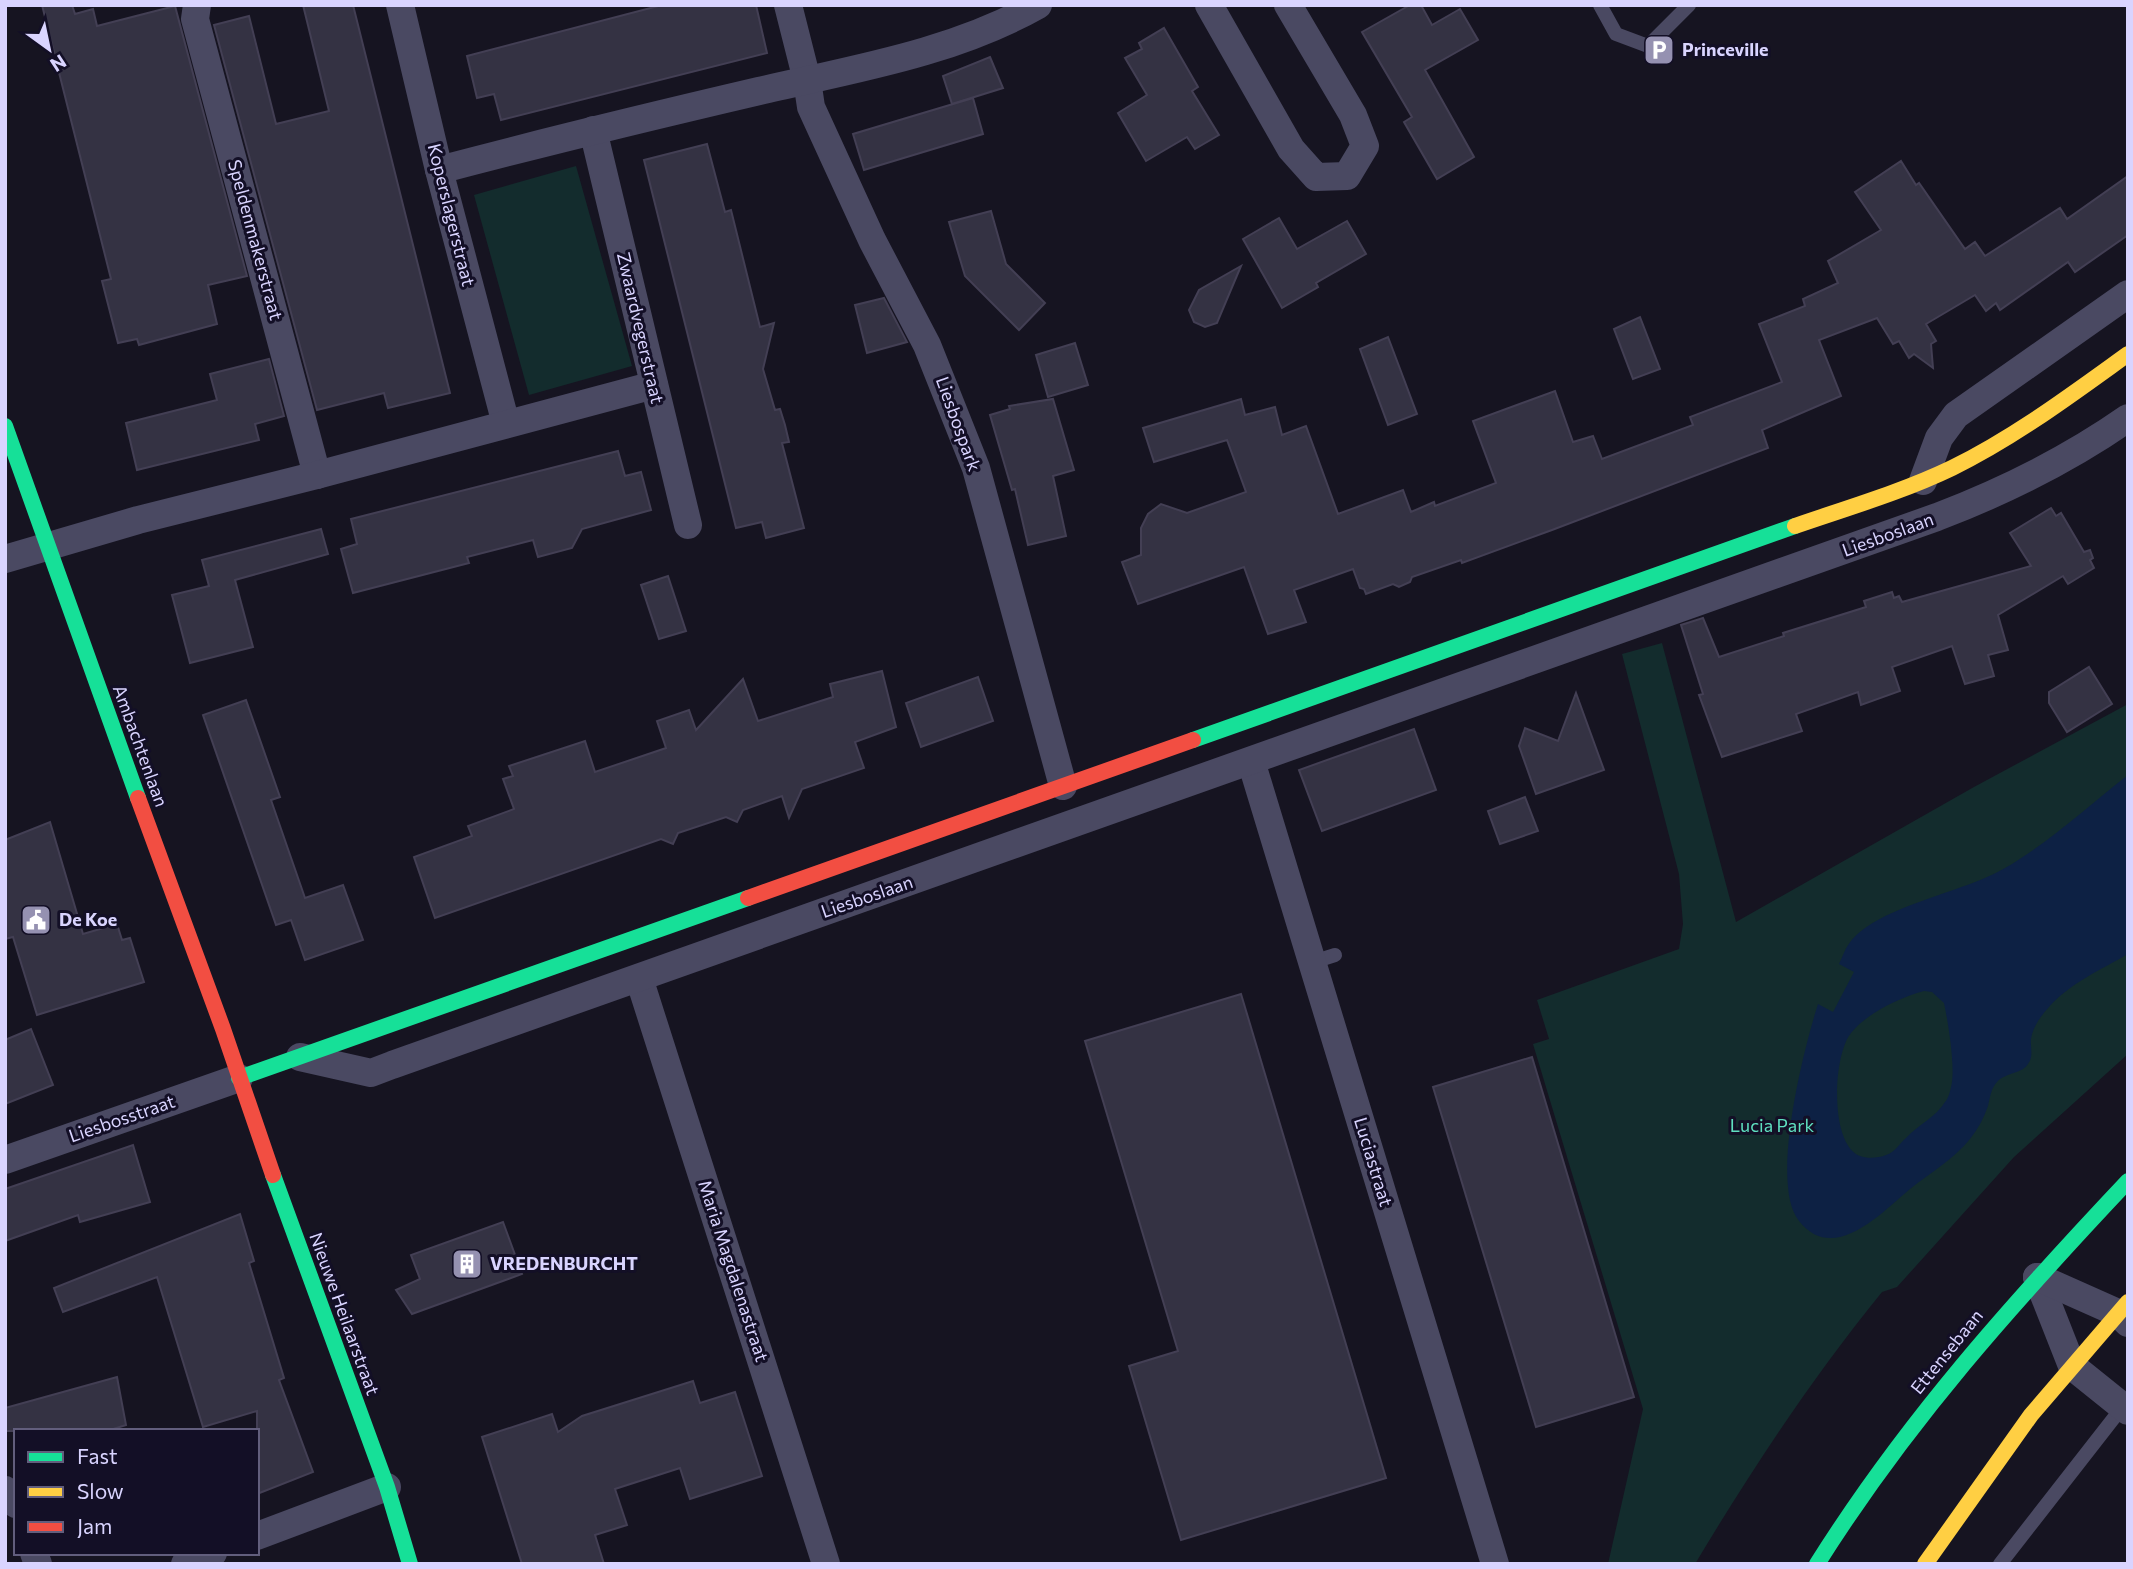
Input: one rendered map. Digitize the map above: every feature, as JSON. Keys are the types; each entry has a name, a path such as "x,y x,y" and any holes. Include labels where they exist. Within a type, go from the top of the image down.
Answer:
{"street":[{"name":"Speldenmakerstraat","path":"197,5 195,19 317,475"},
{"name":"Koperslagerstraat","path":"401,5 439,170 506,424"},
{"name":"Liesbospark","path":"788,5 811,107 872,240 927,345 976,468 1063,786"},
{"path":"439,170 593,130 938,48 1003,25 1038,5"},
{"path":"1209,5 1291,149 1316,177 1347,176 1365,146 1353,115 1288,5"},
{"name":"Zwaardvegerstraat","path":"593,130 688,525"},
{"path":"1923,481 1938,438 1956,415 2128,294"},
{"path":"239,1078 1923,481 2003,442 2128,354"},
{"path":"5,559 46,545 654,385"},
{"name":"Liesboslaan","path":"300,1057 370,1073 1975,503 2044,470 2100,438 2128,418"},
{"name":"Ambachtenlaan","path":"5,426 239,1078"},
{"path":"1623,588 1636,625"},
{"path":"1418,660 1432,697"},
{"name":"Luciastraat","path":"1251,761 1324,959 1495,1564"},
{"name":"Maria Magdalenastraat","path":"639,978 826,1564"},
{"name":"Liesbosstraat","path":"5,1160 239,1078"},
{"name":"Nieuwe Heilaarstraat","path":"239,1078 387,1487 410,1564"},
{"name":"Ettensebaan","path":"1817,1564 1874,1479 1962,1362 2037,1277 2128,1181"},
{"path":"1925,1564 1987,1474 2072,1366 2124,1313 2037,1277"},
{"path":"2037,1277 2072,1366 2126,1406"},
{"path":"259,1535 387,1487"},
{"path":"185,1564 208,1555"}],"lane":[{"path":"1600,5 1616,34 1648,46 1689,5"},
{"path":"2000,1564 2126,1406"}],"green space":[{"path":"576,166 632,366 529,395 474,195"},
{"name":"Lucia Park","path":"1662,643 1736,922 1974,787 2128,704 2128,1054 2014,1157 1897,1287 1882,1292 1831,1357 1784,1425 1695,1564 1608,1564 1643,1409 1533,1044 1549,1039 1537,1000 1679,949 1683,924 1679,874 1622,654"}],"water":[{"path":"2128,775 2128,954 2076,984 2046,1010 2032,1034 2030,1061 2022,1070 2005,1076 1995,1084 1980,1123 1957,1153 1857,1230 1842,1237 1827,1238 1813,1233 1799,1221 1791,1203 1787,1178 1792,1115 1818,1004 1833,1012 1854,972 1839,964 1849,944 1882,918 1988,877 2022,858","holes":["1932,992 1944,1003 1949,1033 1953,1069 1948,1097 1937,1112 1892,1152 1877,1157 1860,1156 1850,1148 1839,1118 1838,1078 1845,1044 1851,1033 1875,1013 1914,994"]}],"building":[{"path":"42,5 72,5 75,14 93,9 97,26 175,6 247,276 208,285 217,324 139,345 137,339 118,343 102,281 111,279"},
{"path":"303,5 353,5 450,393 388,408 384,393 317,410 214,25 249,16 276,124 329,111"},
{"path":"662,5 756,5 767,53 501,120 494,94 477,98 467,56"},
{"path":"1410,5 1421,5 1432,25 1460,9 1478,40 1425,70 1474,157 1437,179 1404,122 1412,117 1362,32"},
{"path":"1164,28 1198,87 1192,91 1219,135 1195,149 1187,137 1146,161 1118,113 1147,95 1125,58 1142,49 1139,43"},
{"path":"990,57 1003,88 952,104 943,76"},
{"path":"973,98 983,134 864,170 853,134"},
{"path":"707,144 725,212 731,210 760,327 774,323 763,369 775,410 780,409 785,425 789,442 782,443 804,528 766,538 762,522 736,528 644,160"},
{"path":"1901,161 1965,249 1975,242 1985,256 2060,208 2067,219 2128,176 2128,235 2075,272 2068,262 2000,310 1996,303 1986,311 1975,295 1926,324 1936,341 1931,344 1933,368 1914,354 1909,358 1899,341 1893,344 1877,318 1819,340 1841,396 1762,430 1768,448 1462,563 1461,560 1412,577 1410,582 1399,587 1393,584 1366,594 1364,589 1360,588 1353,569 1294,590 1306,622 1268,634 1244,567 1138,604 1122,562 1141,555 1141,528 1148,514 1161,504 1187,513 1246,492 1227,440 1154,462 1143,428 1241,399 1245,415 1275,407 1282,435 1306,426 1338,514 1403,490 1411,512 1496,483 1473,421 1555,391 1573,442 1593,436 1602,459 1693,425 1690,417 1782,382 1759,324 1805,306 1803,299 1838,283 1828,261 1881,230 1855,192"},
{"path":"991,211 1006,264 1045,303 1019,330 965,276 949,222"},
{"path":"1279,218 1297,249 1347,221 1366,254 1316,283 1318,287 1282,308 1243,239"},
{"path":"1241,266 1217,323 1205,327 1194,322 1189,310 1199,290"},
{"path":"884,298 907,342 867,353 855,305"},
{"path":"1640,317 1660,369 1633,379 1614,329"},
{"path":"1388,337 1417,414 1388,425 1360,349"},
{"path":"1075,343 1088,385 1048,397 1036,355"},
{"path":"269,359 284,416 255,424 259,440 137,470 126,423 217,400 210,374"},
{"path":"1053,399 1074,470 1053,476 1066,536 1028,545 1015,489 1012,490 990,415 1010,409 1009,406"},
{"path":"618,451 625,476 641,472 651,510 582,529 572,548 538,557 533,540 467,557 469,563 353,593 341,549 357,544 351,519"},
{"path":"2051,508 2056,516 2061,513 2084,552 2090,550 2093,558 2090,560 2094,568 2068,584 2063,576 1998,615 2008,650 1988,655 1994,676 1965,684 1952,646 1892,667 1900,691 1861,705 1858,692 1796,714 1802,731 1722,757 1699,695 1703,694 1681,625 1703,618 1719,657 1784,636 1783,633 1866,607 1864,601 1892,592 1894,598 1899,596 1902,602 2031,566 2010,533"},
{"path":"321,529 328,554 235,580 253,647 190,663 172,595 209,586 202,560"},
{"path":"668,576 686,631 659,639 641,585"},
{"path":"2089,667 2112,704 2067,732 2049,703 2049,692"},
{"path":"882,671 896,727 855,742 864,768 802,789 789,818 782,796 743,810 737,822 726,817 678,833 673,844 661,839 435,918 414,857 472,836 468,826 514,809 503,779 513,776 509,766 585,741 595,772 666,748 657,721 689,710 696,730 743,679 758,721 833,697 830,684"},
{"path":"978,677 993,721 921,747 906,703"},
{"path":"1576,693 1604,770 1536,794 1519,746 1525,728 1558,741"},
{"path":"246,700 280,797 271,800 305,898 343,885 363,940 305,960 291,920 276,925 203,715"},
{"path":"1414,729 1436,790 1322,831 1299,770"},
{"path":"1525,797 1538,831 1500,844 1488,811"},
{"name":"De Koe","path":"50,822 83,934 117,924 122,940 130,938 144,982 37,1015 13,937 5,939 5,840"},
{"path":"1241,994 1386,1478 1181,1540 1129,1366 1178,1351 1085,1041"},
{"path":"31,1029 53,1085 5,1104 5,1040"},
{"path":"1532,1057 1634,1397 1536,1427 1433,1087"},
{"path":"133,1145 150,1202 80,1222 78,1215 5,1241 5,1189"},
{"path":"240,1214 254,1261 249,1263 284,1378 279,1380 313,1472 259,1493 257,1411 203,1427 157,1277 63,1312 54,1288"},
{"name":"VREDENBURCHT","path":"503,1222 522,1274 412,1314 396,1290 420,1279 411,1255"},
{"path":"117,1377 126,1425 113,1429 5,1431 5,1408"},
{"path":"693,1381 700,1403 735,1392 762,1476 690,1499 680,1468 615,1489 627,1525 595,1535 604,1564 522,1564 482,1437 552,1414 558,1432 582,1416"}],"traffic: fast":[{"path":"5,426 138,798"},
{"path":"1193,740 1795,526"},
{"path":"239,1078 748,898"},
{"path":"273,1175 387,1487 410,1564"},
{"path":"1817,1564 1887,1461 1963,1365 2128,1181"}],"traffic: slow":[{"path":"1795,526 1894,492 1952,468 2020,429 2128,354"},
{"path":"1925,1564 2031,1415 2128,1302"}],"traffic: jam":[{"path":"748,898 1193,740"},
{"path":"138,798 223,1029 273,1175"}],"place":[{"name":"Princeville","path":"1659,50"},
{"name":"De Koe","path":"36,920"},
{"name":"VREDENBURCHT","path":"467,1264"}]}
